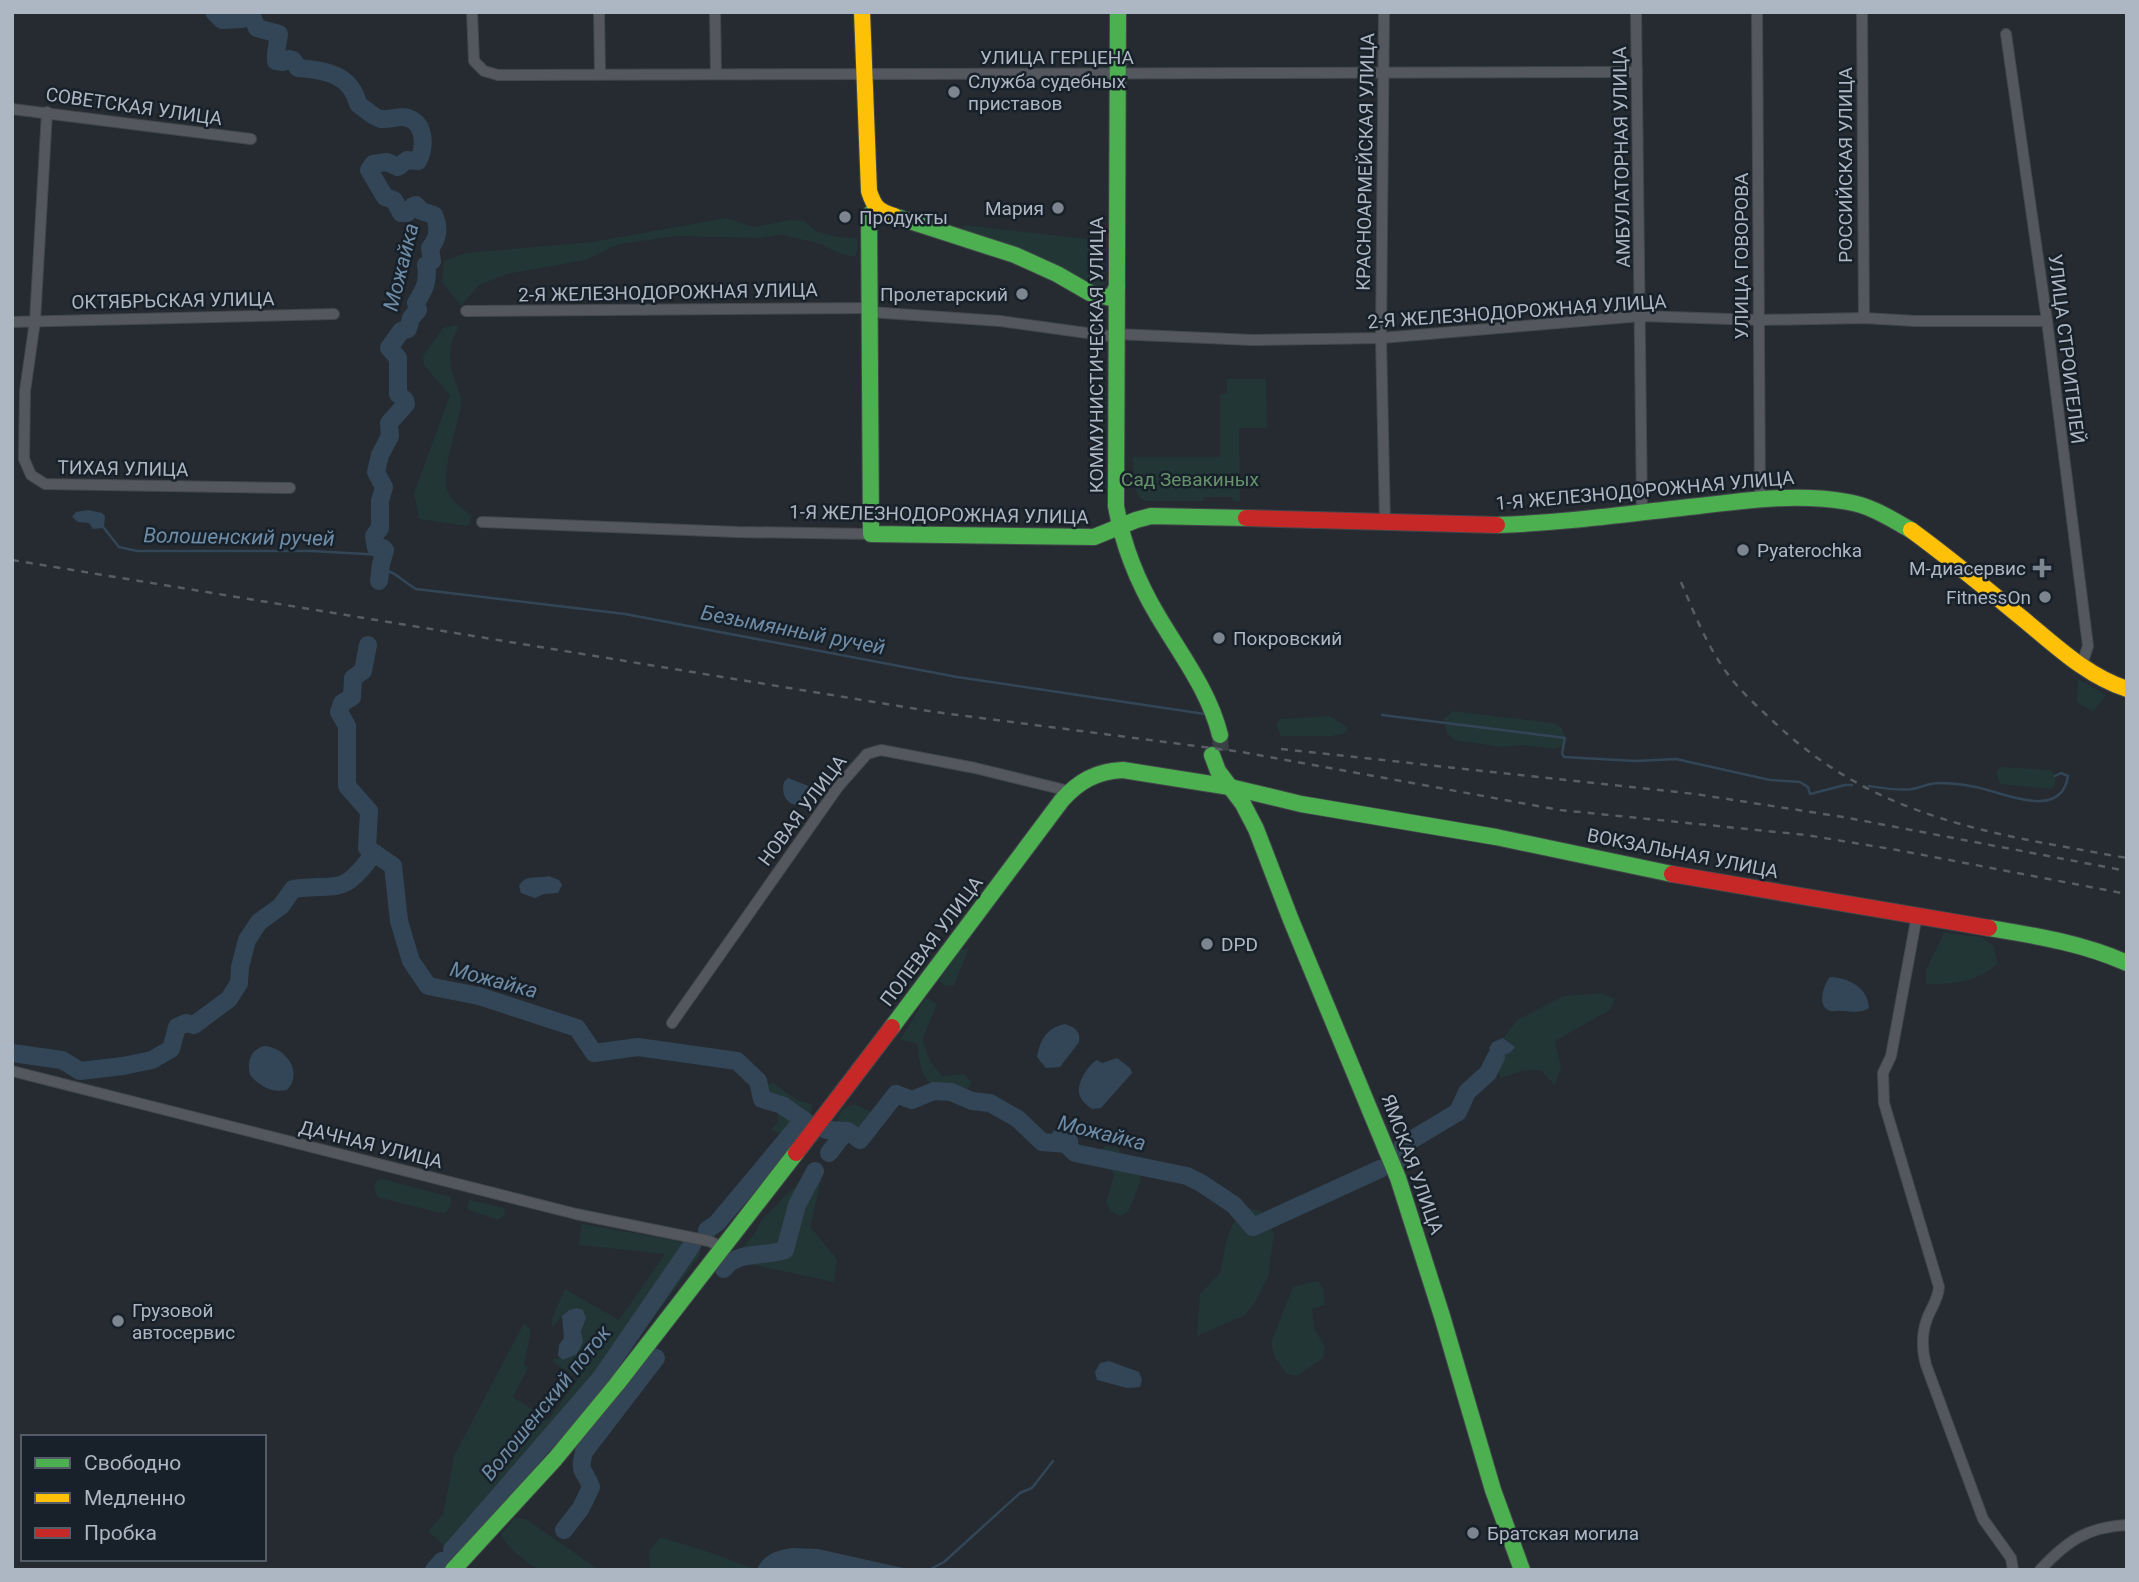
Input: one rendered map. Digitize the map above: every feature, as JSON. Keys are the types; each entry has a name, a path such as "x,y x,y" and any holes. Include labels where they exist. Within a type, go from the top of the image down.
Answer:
{"main road":[{"path":"862,12 869,191 873,212 870,310 871,534"},
{"name":"КОММУНИСТИЧЕСКАЯ УЛИЦА","path":"1118,12 1116,506 1127,556 1145,595 1208,695 1216,716 1217,734"},
{"path":"873,212 1012,255 1050,271 1084,290 1109,299 1117,288"},
{"path":"1084,290 1103,308 1116,334"},
{"name":"1-Я ЖЕЛЕЗНОДОРОЖНАЯ УЛИЦА","path":"871,534 1094,537 1107,534 1132,520 1149,516 1524,524 1760,499 1824,498 1850,502 1878,511 1912,531 2081,667 2105,682 2127,689"},
{"path":"1184,779 1203,771 1218,758 1231,774 1262,794"},
{"name":"ЯМСКАЯ УЛИЦА","path":"1218,758 1230,787 1243,804 1256,829 1402,1189 1493,1490 1522,1570"},
{"name":"ПОЛЕВАЯ УЛИЦА","path":"453,1570 588,1420 868,1059 1069,791 1088,778 1116,770 1230,787"},
{"name":"ВОКЗАЛЬНАЯ УЛИЦА","path":"1230,787 1301,804 1496,837 1684,877 2067,941 2098,950 2127,963"},
{"path":"1256,829 1256,813 1262,806 1271,803 1301,804"}],"street":[{"name":"УЛИЦА ГЕРЦЕНА","path":"472,12 474,61 479,67 498,75 1637,72"},
{"path":"599,12 600,73"},
{"path":"715,12 716,75"},
{"name":"КРАСНОАРМЕЙСКАЯ УЛИЦА","path":"1384,12 1381,338 1385,523"},
{"name":"АМБУЛАТОРНАЯ УЛИЦА","path":"1636,12 1642,512"},
{"name":"УЛИЦА ГОВОРОВА","path":"1757,12 1760,499"},
{"name":"РОССИЙСКАЯ УЛИЦА","path":"1862,12 1864,318"},
{"name":"УЛИЦА СТРОИТЕЛЕЙ","path":"2006,34 2047,321 2088,646 2081,667"},
{"name":"СОВЕТСКАЯ УЛИЦА","path":"12,109 251,139"},
{"name":"ТИХАЯ УЛИЦА","path":"47,112 35,321 25,391 24,459 31,475 45,484 290,488"},
{"name":"2-Я ЖЕЛЕЗНОДОРОЖНАЯ УЛИЦА","path":"466,312 870,310 1116,334 1252,340 1381,338 1641,316 1759,320 1864,318 1914,321 2047,321"},
{"name":"ОКТЯБРЬСКАЯ УЛИЦА","path":"12,322 334,314"},
{"name":"1-Я ЖЕЛЕЗНОДОРОЖНАЯ УЛИЦА","path":"482,522 871,534"},
{"name":"НОВАЯ УЛИЦА","path":"672,1023 838,787 867,754 881,750 975,768 1069,791"},
{"path":"1917,915 1891,1056 1883,1073 1884,1103 1939,1287 1937,1300 1926,1320 1923,1334 1922,1349 1926,1365 1983,1519 2011,1558 2013,1570"},
{"name":"ДАЧНАЯ УЛИЦА","path":"12,1071 576,1214 709,1241 722,1247"},
{"path":"2040,1570 2060,1549 2083,1534 2108,1526 2127,1525"}],"green space":[{"path":"727,218 754,227 790,220 804,221 816,231 837,237 857,238 858,249 855,257 841,254 818,243 781,235 759,238 677,236 619,244 585,260 507,274 479,285 461,306 442,282 444,261 466,253 592,242"},
{"path":"964,225 1104,241 1105,290 1039,258 962,231"},
{"path":"459,326 451,347 450,360 461,400 446,480 451,497 472,516 468,526 419,519 414,493 450,395 424,365 423,356 443,328"},
{"name":"Сад Зевакиных","path":"1227,379 1266,379 1267,428 1239,428 1240,501 1233,501 1233,497 1204,497 1203,501 1145,501 1135,488 1133,457 1220,457 1220,394 1227,394"},
{"path":"2078,679 2106,695 2093,712 2077,702"},
{"path":"1453,711 1554,723 1562,728 1565,738 1563,746 1554,749 1522,745 1502,747 1454,740 1447,733 1444,719"},
{"path":"1330,716 1348,728 1344,734 1281,736 1276,725 1281,719"},
{"path":"2000,767 2051,770 2055,776 2055,785 2051,789 2000,784 1996,773"},
{"path":"1944,933 1980,937 1994,946 1997,964 1973,979 1946,984 1926,984 1926,970"},
{"path":"969,948 954,986 944,985 939,981 960,950"},
{"path":"1601,993 1615,999 1610,1010 1555,1041 1561,1067 1555,1085 1540,1070 1521,1071 1501,1078 1497,1070 1501,1056 1510,1053 1509,1041 1503,1038 1517,1020 1564,996"},
{"path":"926,997 937,1004 922,1040 930,1061 942,1076 964,1074 972,1082 959,1101 927,1080 921,1066 917,1043 900,1040"},
{"path":"773,1083 797,1100 812,1104 811,1111 783,1136 771,1129 778,1122 778,1113 763,1086"},
{"path":"854,1104 870,1112 871,1120 860,1131 839,1130 835,1126 842,1110"},
{"path":"1107,1146 1118,1148 1124,1158 1141,1170 1140,1182 1128,1212 1120,1216 1110,1211 1106,1203 1114,1175 1102,1149"},
{"path":"811,1171 819,1172 822,1176 810,1227 837,1259 834,1282 745,1263 739,1252 763,1218"},
{"path":"377,1180 451,1197 451,1205 446,1213 436,1212 377,1197 374,1186"},
{"path":"470,1200 504,1208 505,1214 498,1220 469,1210 467,1207"},
{"path":"1247,1208 1261,1211 1274,1233 1268,1277 1256,1301 1245,1315 1197,1336 1200,1294 1220,1273 1232,1225"},
{"path":"581,1225 693,1244 699,1249 700,1255 616,1366 557,1437 465,1541 454,1552 450,1551 428,1531 443,1514 454,1456 524,1323 531,1330 524,1365 528,1368 513,1397 548,1420 578,1379 551,1360 565,1360 581,1334 585,1321 577,1308 568,1310 552,1327 552,1318 565,1289 619,1320 665,1254 579,1245"},
{"path":"1318,1281 1323,1288 1325,1305 1312,1309 1314,1328 1325,1347 1323,1358 1297,1376 1287,1374 1275,1358 1271,1343 1293,1287"},
{"path":"515,1518 526,1519 599,1570 549,1571 532,1565 512,1549 501,1534"},
{"path":"660,1537 757,1570 650,1570 649,1551"}],"water":[{"path":"88,510 105,516 104,528 93,529 89,523 78,522 72,517 76,512"},
{"path":"788,778 811,787 813,794 807,803 796,805 785,798 783,788"},
{"path":"549,876 559,880 562,885 558,893 535,898 521,893 519,886 525,880"},
{"path":"1830,977 1857,985 1865,995 1869,1008 1856,1012 1832,1011 1826,1008 1822,1000"},
{"path":"1065,1024 1076,1030 1079,1042 1060,1067 1046,1068 1037,1057 1040,1045 1049,1031"},
{"path":"1503,1038 1515,1047 1510,1053 1495,1055 1489,1048 1493,1042"},
{"path":"264,1046 279,1051 290,1062 294,1076 287,1090 267,1088 250,1075 251,1057 255,1050"},
{"path":"1117,1058 1130,1068 1132,1073 1101,1108 1092,1109 1080,1096 1079,1086 1083,1076 1097,1060 1102,1063"},
{"path":"1064,1128 1066,1132 1076,1133 1078,1143 1075,1153 1055,1150 1049,1143 1055,1129"},
{"path":"577,1308 583,1310 586,1318 581,1332 583,1342 577,1354 563,1360 558,1356 559,1345 564,1338 562,1316"},
{"path":"1109,1361 1139,1372 1142,1380 1140,1387 1127,1388 1097,1380 1095,1372 1100,1363"},
{"path":"792,1548 818,1549 912,1570 757,1570 762,1561 771,1554"}],"waterway":[{"name":"Можайка","path":"214,12 222,20 252,16 257,28 279,34 276,61 289,59 293,60 298,68 318,70 336,76 349,86 358,104 372,115 381,119 408,118 414,121 421,131 423,143 418,161 407,160 398,167 387,162 373,164 369,170 385,197 394,200 401,213 407,213 416,205 421,211 434,215 437,223 437,236 430,248 432,261 426,265 425,286 416,303 418,310 411,318 408,329 401,331 389,348 398,358 398,394 406,404 389,423 390,436 380,455 376,472 384,487 380,501 380,528 374,536 376,548 385,550 379,581"},
{"name":"Волошенский ручей","path":"104,528 119,547 137,551 312,551 383,555"},
{"name":"Безымянный ручей","path":"381,569 395,574 416,589 625,614 957,677 1205,714"},
{"name":"Можайка","path":"368,645 363,671 353,678 352,697 342,703 339,712 347,726 347,786 369,811 367,848 393,866 399,921 411,961 428,986 479,996 577,1028 594,1053 638,1047 737,1061 758,1081 762,1099 782,1105 805,1121"},
{"path":"1382,715 1565,738 1562,753 1564,757 1636,761 1676,759 1770,780 1800,782 1808,787 1810,794 1852,785"},
{"path":"1869,786 1907,790 1935,783 1951,784 2037,801 2057,796 2064,788 2068,776 2061,773 2055,776"},
{"path":"12,1053 62,1060 80,1071 152,1060 171,1049 177,1027 186,1023 194,1025 229,999 239,983 247,940 259,922 281,906 293,889 331,887 347,882 374,853"},
{"name":"Можайка","path":"1399,1160 1402,1158 1403,1145 1458,1112 1467,1092 1488,1073 1496,1057"},
{"name":"Можайка","path":"826,1130 848,1131 860,1140 896,1094 912,1100 934,1091 951,1092 972,1101 990,1103 1018,1119 1042,1142 1066,1144 1075,1153 1187,1176 1234,1205 1253,1227 1380,1169"},
{"name":"Волошенский поток","path":"707,1230 717,1223 803,1120"},
{"path":"829,1153 846,1131"},
{"path":"724,1269 744,1256 785,1250 797,1205 815,1171"},
{"name":"Волошенский поток","path":"452,1550 600,1379 692,1245"},
{"path":"564,1530 581,1508 591,1487 582,1468 584,1452 656,1358"},
{"path":"929,1570 944,1562 1020,1493 1032,1488 1053,1461"},
{"name":"Волошенский поток","path":"434,1570 442,1561"}],"tunnel":[{"path":"1220,735 1221,755"}],"railway":[{"path":"12,560 935,712 1242,752 1560,810 1806,835 2127,894"},
{"path":"1681,582 1707,641 1738,686 1775,723 1814,756 1855,782 1940,818 2030,840 2127,858"},
{"path":"1281,749 1695,794 1843,817 2127,871"}],"traffic: fast":[{"path":"1118,12 1116,506 1137,576 1150,603 1202,688 1220,735"},
{"path":"877,209 869,215 871,534 1094,537 1151,516 1246,518"},
{"path":"894,216 1015,255 1090,293 1111,298 1117,287"},
{"path":"1497,525 1573,520 1774,498 1811,498 1857,504 1881,513 1911,530"},
{"path":"1212,755 1218,771 1243,804 1256,829 1398,1178 1493,1490 1522,1570"},
{"path":"892,1027 1062,800 1082,782 1105,772 1123,770 1230,787 1301,804 1496,837 1672,874"},
{"path":"1989,928 2076,945 2127,963"},
{"path":"453,1570 555,1459 617,1384 796,1153"}],"traffic: slow":[{"path":"862,12 869,191 877,208 894,216"},
{"path":"1911,530 2069,657 2111,683 2127,689"}],"traffic: jam":[{"path":"1246,518 1497,525"},
{"path":"1672,874 1989,928"},
{"path":"796,1153 892,1027"}],"place":[{"name":"Служба судебных приставов","path":"954,92"},
{"name":"Мария","path":"1058,208"},
{"name":"Продукты","path":"845,217"},
{"name":"Пролетарский","path":"1022,294"},
{"name":"Pyaterochka","path":"1743,550"},
{"name":"М-диасервис","path":"2042,568"},
{"name":"FitnessOn","path":"2045,597"},
{"name":"Покровский","path":"1219,638"},
{"name":"DPD","path":"1207,944"},
{"name":"Грузовой автосервис","path":"118,1321"},
{"name":"Братская могила","path":"1473,1533"}]}
